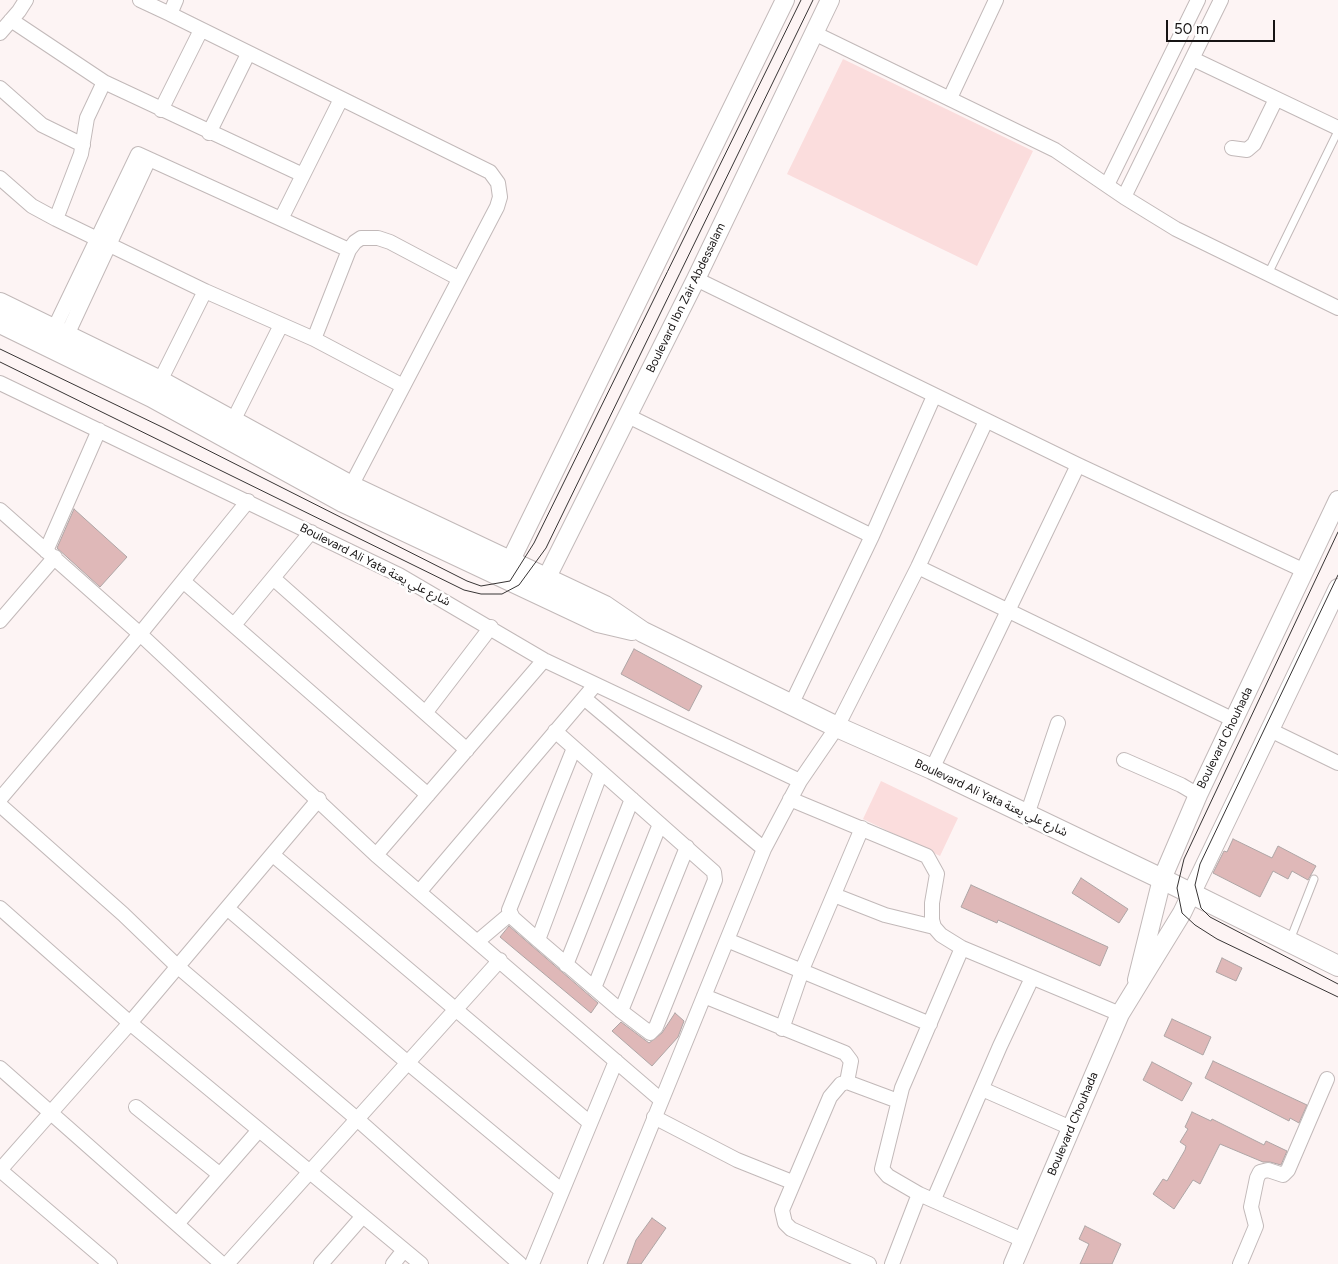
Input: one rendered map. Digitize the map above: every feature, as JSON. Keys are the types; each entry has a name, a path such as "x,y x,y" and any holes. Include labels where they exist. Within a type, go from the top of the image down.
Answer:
{"main road":[{"name":"Boulevard Ali Yata شارع علي يعتة","path":"0,303 160,381 507,570"},
{"name":"Boulevard Ali Yata شارع علي يعتة","path":"0,323 152,397 343,502 542,586 605,606 644,632 791,705 932,769 1191,893 1338,966"}],"street":[{"path":"0,33 26,0"},
{"path":"140,0 490,172 498,183 500,197 497,207 458,278 351,486"},
{"path":"170,14 176,0"},
{"path":"507,570 785,0"},
{"name":"Boulevard Ibn Zair Abdessalam","path":"542,586 696,279 830,0"},
{"path":"950,98 996,0"},
{"path":"1107,185 1198,0"},
{"path":"1124,197 1221,0"},
{"path":"11,20 104,82 304,175"},
{"path":"161,110 201,30"},
{"path":"814,33 1055,150 1124,197 1176,229 1338,308"},
{"path":"209,132 248,54"},
{"path":"1192,58 1338,130"},
{"path":"56,219 83,145 87,118 104,82"},
{"path":"0,88 26,114 42,125 83,145"},
{"path":"281,219 341,99"},
{"path":"1232,148 1247,150 1254,144 1276,99"},
{"path":"60,332 103,242 149,158 349,250"},
{"path":"0,178 32,206 56,219 205,291 314,339 403,386"},
{"path":"314,339 349,250 354,242 361,238 378,238 390,242 458,278"},
{"path":"696,279 986,421 1305,571"},
{"path":"160,381 205,291"},
{"path":"233,421 281,325"},
{"name":"Boulevard Ali Yata شارع علي يعتة","path":"0,384 400,575 544,660 800,781"},
{"path":"791,705 872,536 934,396"},
{"path":"628,416 872,536"},
{"path":"595,1264 764,849 800,781 837,727 918,567 986,421"},
{"path":"0,621 50,554 99,430"},
{"path":"932,769 1006,611 1078,465"},
{"name":"Boulevard Chouhada","path":"1136,985 1162,879 1198,796 1338,500"},
{"path":"0,799 140,634 248,501"},
{"path":"0,510 140,634 319,799 376,855 661,1100"},
{"path":"234,625 311,532"},
{"path":"918,567 1234,720"},
{"path":"273,578 467,750"},
{"path":"183,581 428,795"},
{"name":"Boulevard Chouhada","path":"1017,1262 1023,1240 1120,1014 1136,985 1154,960 1191,893 1338,588"},
{"path":"426,712 491,627"},
{"path":"376,855 544,660"},
{"path":"420,891 595,685"},
{"path":"584,698 764,849"},
{"path":"1027,815 1058,723"},
{"path":"1270,730 1338,763"},
{"path":"555,731 712,869 715,880 656,1027 650,1033 566,965 510,914 509,905 574,748"},
{"path":"1124,760 1181,785 1198,796"},
{"path":"538,940 601,772"},
{"path":"110,1264 0,1170 130,1023 319,799"},
{"path":"566,965 632,799"},
{"path":"790,799 927,856 937,874 932,903 934,927 940,935 962,948 1120,1014"},
{"path":"0,805 123,914 177,966 357,1119 520,1264"},
{"path":"594,988 660,824"},
{"path":"782,1029 802,971 862,828"},
{"path":"621,1011 687,847"},
{"path":"273,855 590,1123"},
{"path":"834,895 885,915 934,927"},
{"path":"0,908 130,1023 421,1264"},
{"path":"227,908 408,1063 562,1191"},
{"path":"478,941 510,914"},
{"path":"727,940 930,1024"},
{"path":"962,948 898,1101 882,1169 888,1176 919,1194 1023,1240"},
{"path":"227,1264 500,960"},
{"path":"934,1200 1032,978"},
{"path":"704,996 782,1029 835,1048 848,1056 851,1067 847,1082"},
{"path":"532,1264 616,1061"},
{"path":"0,1068 222,1264"},
{"path":"1240,1264 1256,1226 1251,1207 1257,1178 1260,1172 1268,1170 1283,1175 1288,1170 1327,1079"},
{"path":"869,1264 791,1229 785,1223 782,1210 792,1182 830,1097 841,1084 847,1082 898,1101"},
{"path":"982,1089 1071,1128"},
{"path":"136,1107 219,1174"},
{"path":"654,1117 737,1160 792,1182"},
{"path":"177,1224 259,1130"},
{"path":"892,1264 919,1194"},
{"path":"321,1264 362,1216"},
{"path":"393,1264 404,1250"}],"lane":[{"path":"1268,275 1338,130"},
{"path":"1289,942 1314,879"}],"shaded area":[{"path":"843,59 1033,151 977,266 787,174"},
{"path":"881,781 958,818 940,856 863,819"}],"building":[{"path":"74,509 127,557 100,587 57,548"},
{"path":"634,649 702,686 689,711 621,674"},
{"path":"1233,839 1272,858 1278,846 1316,866 1308,880 1292,871 1288,879 1273,871 1260,897 1213,873 1224,851 1227,852"},
{"path":"1081,878 1128,909 1119,923 1072,893"},
{"path":"971,885 1108,947 1100,966 998,920 997,923 961,907"},
{"path":"509,926 598,1003 591,1013 500,937"},
{"path":"1222,958 1242,968 1236,981 1216,972"},
{"path":"675,1013 684,1021 678,1037 652,1066 612,1031 621,1022 649,1043 662,1033"},
{"path":"1172,1019 1211,1037 1203,1055 1164,1036"},
{"path":"1213,1061 1307,1105 1299,1123 1290,1118 1289,1121 1205,1078"},
{"path":"1152,1062 1192,1083 1182,1101 1143,1080"},
{"path":"1192,1112 1211,1121 1212,1119 1264,1145 1266,1141 1287,1151 1281,1165 1263,1162 1220,1144 1200,1184 1193,1180 1174,1209 1153,1194 1163,1179 1167,1181 1185,1150 1186,1146 1180,1142 1188,1129 1185,1127"},
{"path":"652,1218 666,1228 641,1264 627,1264 636,1240"},
{"path":"1085,1226 1121,1244 1112,1264 1080,1264 1089,1244 1079,1239"}],"tram line":[{"path":"0,349 164,428 467,581 481,586 510,581 534,543 801,0"},
{"path":"0,362 464,590 481,594 502,594 519,585 546,548 813,0"},
{"path":"1338,532 1184,859 1177,888 1182,913 1195,925 1217,939 1338,997"},
{"path":"1338,575 1200,864 1195,885 1201,908 1210,917 1338,984"}]}
